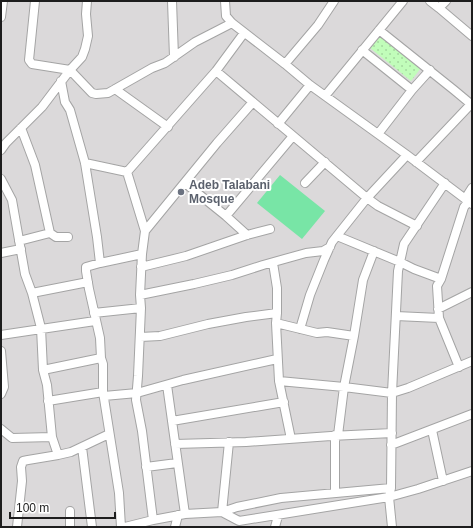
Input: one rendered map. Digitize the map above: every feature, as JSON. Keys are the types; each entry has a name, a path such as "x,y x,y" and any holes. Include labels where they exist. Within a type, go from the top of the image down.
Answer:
{"street":[{"path":"1,17 3,1"},
{"path":"35,1 29,60 30,63 70,70 88,90 96,94 108,93 152,68 165,63 195,42 232,23"},
{"path":"1,150 26,122 42,107 61,81 82,57 88,36 86,14 87,1"},
{"path":"172,1 174,57"},
{"path":"225,1 226,16 244,33 285,64 310,86 469,201"},
{"path":"285,64 318,25 334,1"},
{"path":"325,96 403,1"},
{"path":"430,1 472,36"},
{"path":"439,8 446,1"},
{"path":"379,30 430,70 471,105 416,162"},
{"path":"127,172 216,71 244,33"},
{"path":"362,50 412,90"},
{"path":"378,134 412,90 430,70"},
{"path":"216,71 367,198 378,206 417,226"},
{"path":"61,81 65,102 70,110 85,163 100,263"},
{"path":"278,124 310,86"},
{"path":"115,89 168,126"},
{"path":"145,231 217,143 253,102"},
{"path":"21,128 35,165 50,233 56,237 68,237"},
{"path":"226,216 293,136"},
{"path":"300,329 310,295 332,242 367,198 407,156"},
{"path":"305,183 325,162"},
{"path":"85,163 127,172"},
{"path":"127,172 145,231 142,254 140,337 136,400 142,431 153,520"},
{"path":"1,179 12,200 25,274 32,293 41,328 43,370 47,385 52,437 58,455"},
{"path":"185,183 247,235"},
{"path":"392,527 390,488 392,393 398,270 404,244 445,183"},
{"path":"458,367 439,314 437,286 441,279 464,207 469,201 472,188"},
{"path":"142,267 186,256 247,235 270,229"},
{"path":"1,253 50,233"},
{"path":"337,236 441,279"},
{"path":"140,295 232,275 273,262 323,251 330,247"},
{"path":"335,493 336,435 363,280 374,251"},
{"path":"121,527 118,493 103,394 103,364 100,358 100,338 86,267 142,254"},
{"path":"273,262 277,288 276,323 278,381 284,402 291,439"},
{"path":"32,293 88,282"},
{"path":"396,316 439,314 472,292"},
{"path":"1,335 141,308"},
{"path":"140,337 160,336 208,324 277,313"},
{"path":"276,323 317,333 327,332 354,336"},
{"path":"1,351 4,387 1,394"},
{"path":"43,370 100,358"},
{"path":"48,401 103,394 137,392 183,380 278,359"},
{"path":"278,381 392,393 408,388 472,361"},
{"path":"167,385 175,444 181,514 175,527"},
{"path":"172,421 284,402"},
{"path":"392,445 472,414"},
{"path":"1,429 12,438 52,437"},
{"path":"432,430 443,481"},
{"path":"175,444 392,433"},
{"path":"17,527 22,481 21,468 23,461 71,452 109,434"},
{"path":"222,512 229,442"},
{"path":"82,447 92,527"},
{"path":"146,467 177,463"},
{"path":"222,512 239,524 390,497 472,471"},
{"path":"125,527 181,514 222,512 237,507 281,498 390,488"},
{"path":"70,511 70,527"},
{"path":"275,527 278,516"}],"shaded area":[{"path":"1,1 472,1 472,527 1,527"}],"green space":[{"path":"384,33 424,64 411,81 370,48"},
{"path":"280,175 325,211 302,239 257,203"}],"place":[{"name":"Adeb Talabani Mosque","path":"181,192"}]}
